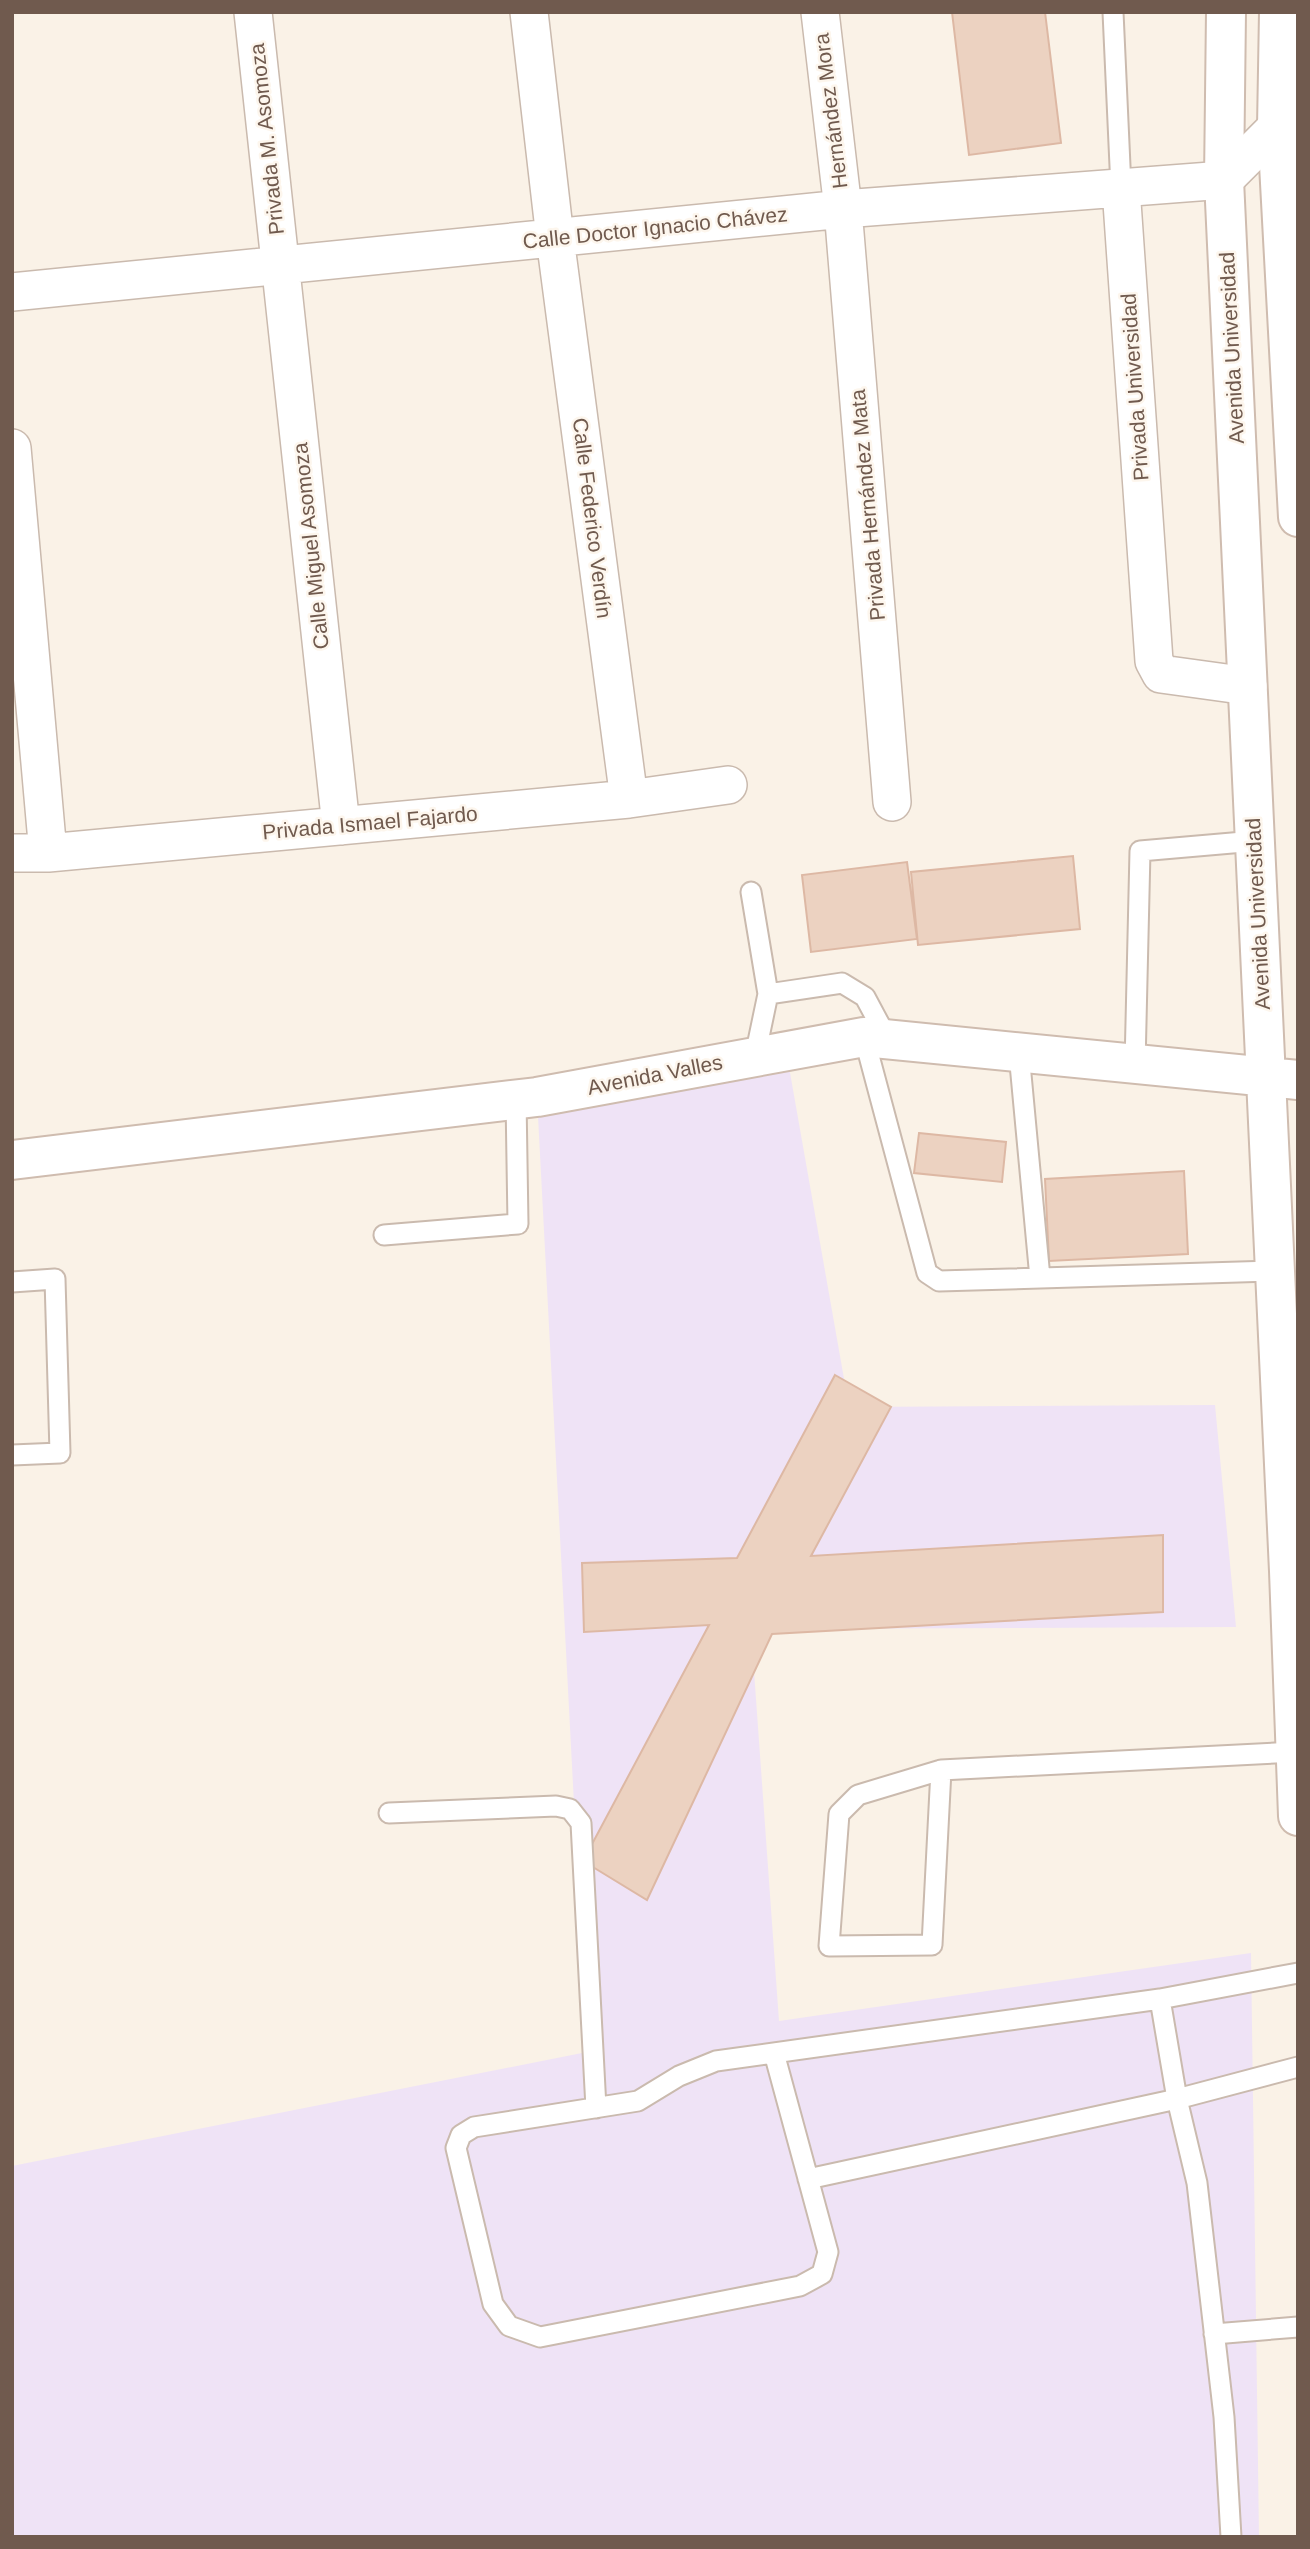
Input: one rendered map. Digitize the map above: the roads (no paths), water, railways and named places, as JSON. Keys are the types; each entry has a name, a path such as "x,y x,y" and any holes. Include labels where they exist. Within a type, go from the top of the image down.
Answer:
{"main road":[{"name":"Avenida Universidad","path":"1226,12 1224,180 1255,841 1282,1079 1275,1271 1294,1571 1298,1816"},
{"path":"1279,12 1288,127 1298,517"},
{"name":"Avenida Valles","path":"12,1160 516,1099 755,1056 876,1038 1282,1079"}],"street":[{"name":"Privada M. Asomoza","path":"253,12 281,265"},
{"name":"Calle Federico Verdín","path":"528,12 629,799"},
{"name":"Hernández Mora","path":"820,12 843,209"},
{"path":"1224,180 1288,127"},
{"name":"Calle Doctor Ignacio Chávez","path":"12,292 843,209 1224,180"},
{"name":"Privada Universidad","path":"1121,188 1154,662 1161,674 1248,686"},
{"name":"Privada Hernández Mata","path":"843,209 892,802"},
{"name":"Calle Miguel Asomoza","path":"281,265 341,826"},
{"path":"12,448 48,853"},
{"name":"Privada Ismael Fajardo","path":"12,853 48,853 629,799 728,785"}],"lane":[{"name":"Privada Universidad","path":"1113,12 1121,188"},
{"path":"1135,1065 1140,851 1255,841"},
{"path":"751,892 768,994 755,1056"},
{"path":"768,994 842,983 865,996 927,1273 939,1281 1275,1271"},
{"path":"1019,1053 1040,1278"},
{"path":"384,1235 518,1224 516,1099"},
{"path":"12,1282 55,1279 60,1452 12,1455"},
{"path":"941,1770 932,1945 829,1946 839,1814 858,1795 941,1770 1296,1752"},
{"path":"389,1812 556,1806 570,1808 581,1824 596,2108"},
{"path":"774,2053 828,2252 822,2274 800,2286 540,2336 509,2326 493,2304 456,2148 461,2135 474,2127 638,2101 679,2076 716,2061 1160,1998 1298,1973"},
{"path":"1160,1998 1177,2099 1196,2183 1224,2417 1231,2537"},
{"path":"808,2179 1177,2099 1298,2067"},
{"path":"1214,2334 1298,2327"}]}
